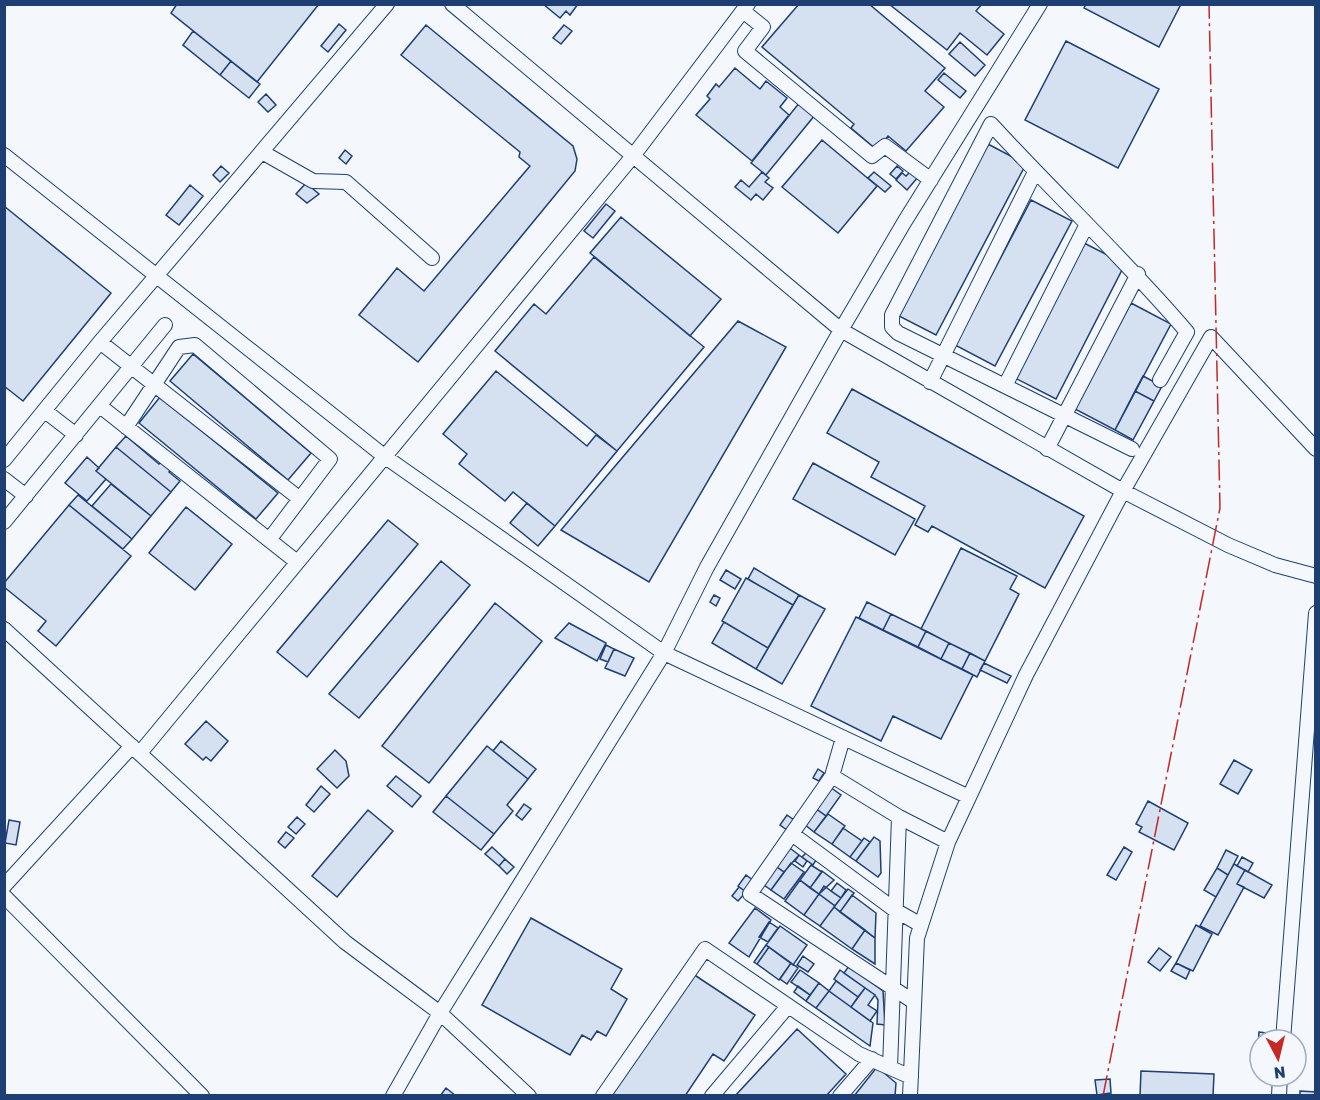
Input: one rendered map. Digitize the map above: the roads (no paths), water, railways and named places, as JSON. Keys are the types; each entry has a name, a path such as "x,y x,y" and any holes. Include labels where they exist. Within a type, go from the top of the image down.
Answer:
{"street":[{"path":"4,460 100,342 387,4"},
{"path":"452,4 841,330 1047,449 1228,546 1275,565 1316,576"},
{"path":"393,1095 440,1013 664,653 707,567 841,330 1040,4"},
{"path":"4,886 136,750 297,562 633,156 745,8 763,27 745,51 872,156 885,146 931,180"},
{"path":"1132,449 898,333 892,327 891,319 991,124 1035,172 1138,274 1187,332 1160,380"},
{"path":"262,152 313,180 346,182 432,258"},
{"path":"4,156 384,456 664,653 969,797"},
{"path":"930,382 1035,172"},
{"path":"1005,386 1087,224"},
{"path":"1047,449 1138,274"},
{"path":"4,522 165,325"},
{"path":"910,1095 917,938 948,842 1026,675 1123,491 1211,337 1316,449"},
{"path":"100,342 131,364 300,499"},
{"path":"126,427 179,347 195,345 330,459 269,540"},
{"path":"100,406 297,562"},
{"path":"45,411 76,435"},
{"path":"4,479 26,496"},
{"path":"1284,1028 1316,613"},
{"path":"4,629 345,942 440,1013 529,1095"},
{"path":"843,738 832,776 750,894 914,1002"},
{"path":"832,776 899,818 948,842"},
{"path":"890,1068 899,818"},
{"path":"792,834 895,910 921,925"},
{"path":"4,896 202,1095"},
{"path":"603,1095 705,949 859,1054 910,1077"},
{"path":"712,1095 788,1006"},
{"path":"840,1095 872,1059"}]}
